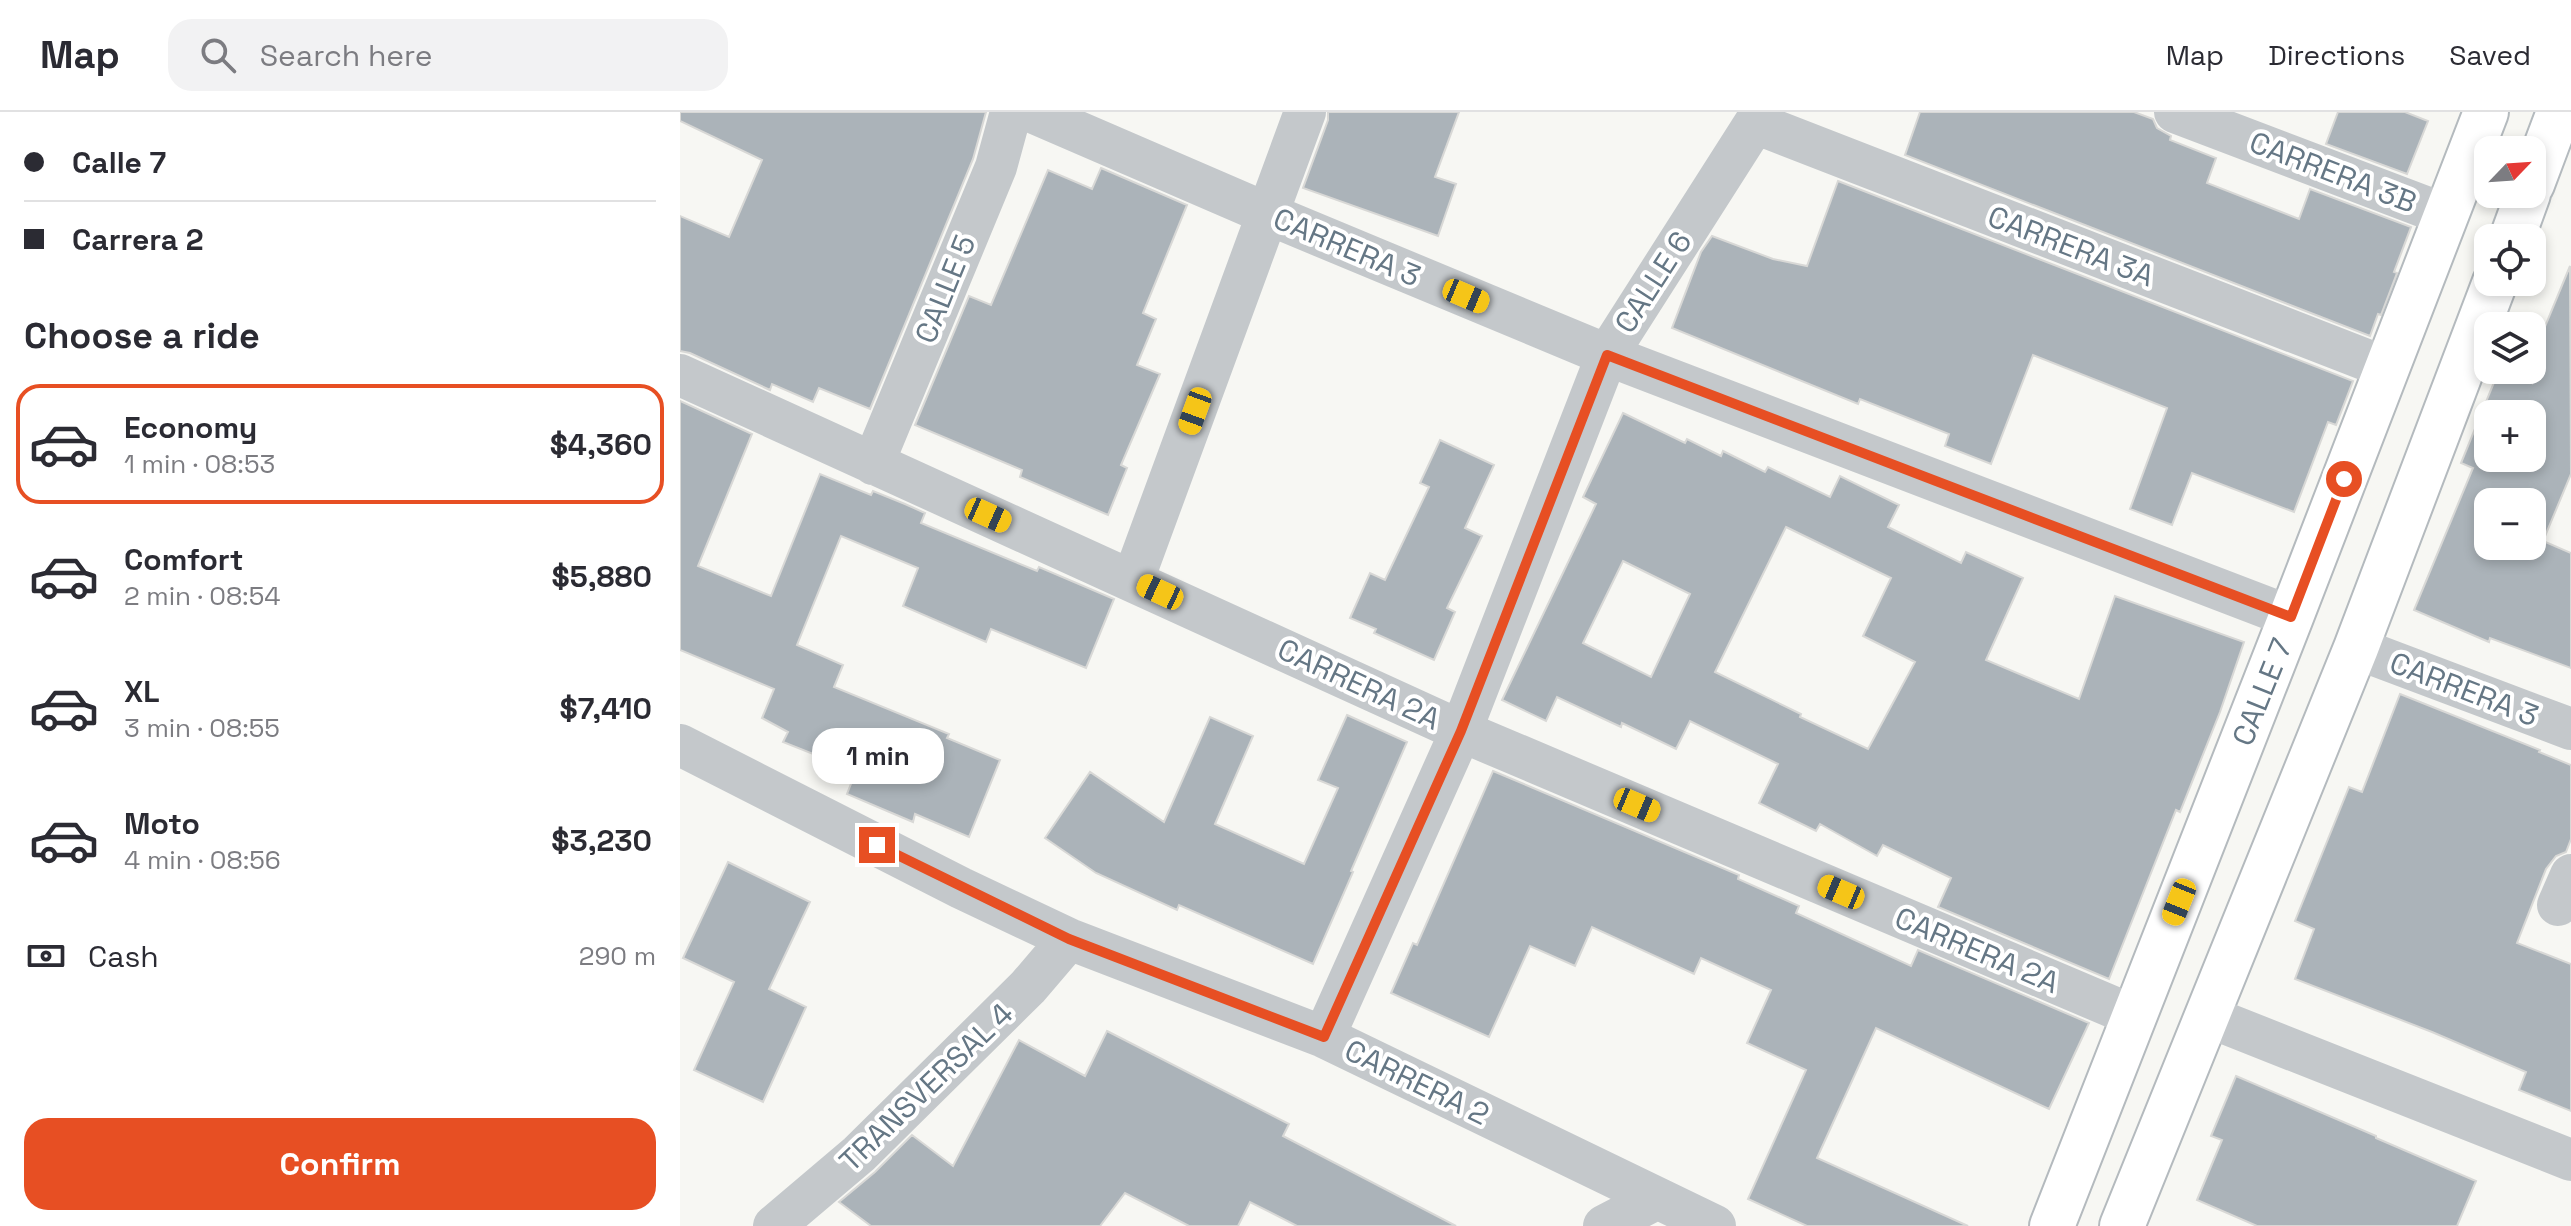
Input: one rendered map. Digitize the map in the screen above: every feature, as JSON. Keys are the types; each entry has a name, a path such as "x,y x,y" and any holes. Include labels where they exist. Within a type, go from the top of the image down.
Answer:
{"main road":[{"name":"CALLE 7","path":"2052,1226 2486,112"},
{"path":"2546,147 2559,112"},
{"path":"2122,1226 2356,648 2490,296"}],"street":[{"name":"CALLE 5","path":"873,464 996,167 1011,112"},
{"name":"CARRERA 3","path":"1032,112 1607,355 2291,617"},
{"path":"1133,580 1305,112"},
{"name":"CARRERA 3B","path":"2175,112 2446,215"},
{"name":"CALLE 6","path":"1324,1037 1461,731 1607,355 1758,118"},
{"name":"CARRERA 3A","path":"1758,118 2387,368"},
{"name":"CARRERA 2A","path":"680,375 1461,731 2134,1016"},
{"name":"CARRERA 3","path":"2356,648 2571,729"},
{"name":"CARRERA 2","path":"680,745 961,888 1069,939 1324,1037 1715,1226"},
{"name":"TRANSVERSAL 4","path":"804,1218 859,1154 1028,987 1069,939"},
{"path":"2207,1016 2571,1160"},
{"path":"1604,1226 1656,1199"}],"building":[{"path":"680,112 986,112 973,159 870,409 819,388 813,402 772,384 770,390 680,351 680,216 729,237 762,160 680,121"},
{"path":"1328,112 1459,112 1435,177 1456,184 1438,236 1303,188 1328,120"},
{"path":"1920,112 2134,112 2153,119 2157,128 2171,136 2170,140 2216,158 2207,183 2299,219 2310,189 2411,227 2394,272 2397,273 2370,336 1905,155"},
{"path":"2338,112 2405,112 2428,121 2407,174 2326,144"},
{"path":"1101,168 1187,205 1143,313 1156,319 1137,365 1160,374 1121,465 1127,468 1108,515 1020,477 1022,470 915,425 969,296 991,305 1048,170 1092,189"},
{"path":"1838,181 2353,381 2336,425 2328,422 2294,512 2192,473 2172,525 2130,509 2167,408 2033,355 1991,464 1945,446 1949,434 1860,399 1858,404 1672,328 1701,252 1712,236 1773,259 1807,266"},
{"path":"2570,266 2571,474 2546,534 2546,488 2474,488 2474,560 2546,560 2546,542 2571,553 2571,668 2490,638 2489,642 2414,610 2473,468 2461,463 2474,431 2474,472 2546,472 2546,400 2487,400 2493,384 2546,384 2546,324"},
{"path":"680,401 752,434 698,566 771,596 820,474 871,495 873,491 905,504 925,513 921,523 1114,599 1086,668 991,629 986,642 903,606 918,568 841,536 797,645 843,665 834,687 949,734 947,738 1000,760 969,837 915,814 913,822 847,794 856,771 783,742 788,732 762,718 774,689 680,650"},
{"path":"1623,413 1685,443 1687,439 1721,456 1723,451 1765,472 1768,467 1830,497 1840,476 1899,505 1888,527 1961,563 1966,552 2023,578 1986,660 2079,699 2115,596 2244,642 2180,812 2176,810 2109,979 1938,907 1951,878 1883,845 1877,856 1820,824 1816,831 1759,803 1778,764 1690,721 1676,749 1557,697 1546,721 1502,700 1596,504 1583,497","holes":["1786,527 1891,578 1863,636 1915,662 1868,749 1715,672","1623,561 1690,594 1651,677 1583,643"]},
{"path":"1440,440 1494,465 1465,528 1482,536 1447,608 1455,612 1434,660 1374,633 1376,629 1350,618 1370,573 1385,580 1429,487 1420,483"},
{"path":"2400,694 2571,765 2571,839 2566,852 2556,856 2546,869 2517,943 2571,964 2571,1111 2519,1090 2526,1072 2295,979 2314,929 2295,921 2349,787 2362,792"},
{"path":"1347,715 1407,742 1313,964 1179,905 1177,910 1096,873 1045,838 1090,772 1164,822 1210,717 1253,736 1215,824 1304,864 1338,788 1318,780"},
{"path":"1493,771 1739,875 1738,879 1799,906 1796,913 1911,966 1918,950 2089,1023 2049,1109 1876,1028 1817,1158 1968,1226 1807,1226 1748,1199 1806,1070 1747,1043 1771,990 1701,958 1694,974 1592,927 1575,966 1530,946 1489,1037 1391,993 1413,943 1417,945"},
{"path":"728,862 810,902 769,989 806,1007 763,1102 694,1070 734,982 683,958"},
{"path":"1107,1031 1289,1124 1283,1136 1456,1226 1297,1226 1250,1202 1238,1226 1189,1226 1125,1193 1100,1226 871,1226 839,1202 912,1135 953,1166 1019,1040 1085,1076"},
{"path":"2236,1076 2476,1181 2457,1226 2257,1226 2197,1200 2222,1140 2211,1136"}],"route":[{"path":"877,845 1069,939 1324,1037 1461,731 1607,355 2291,617 2344,479"}]}
